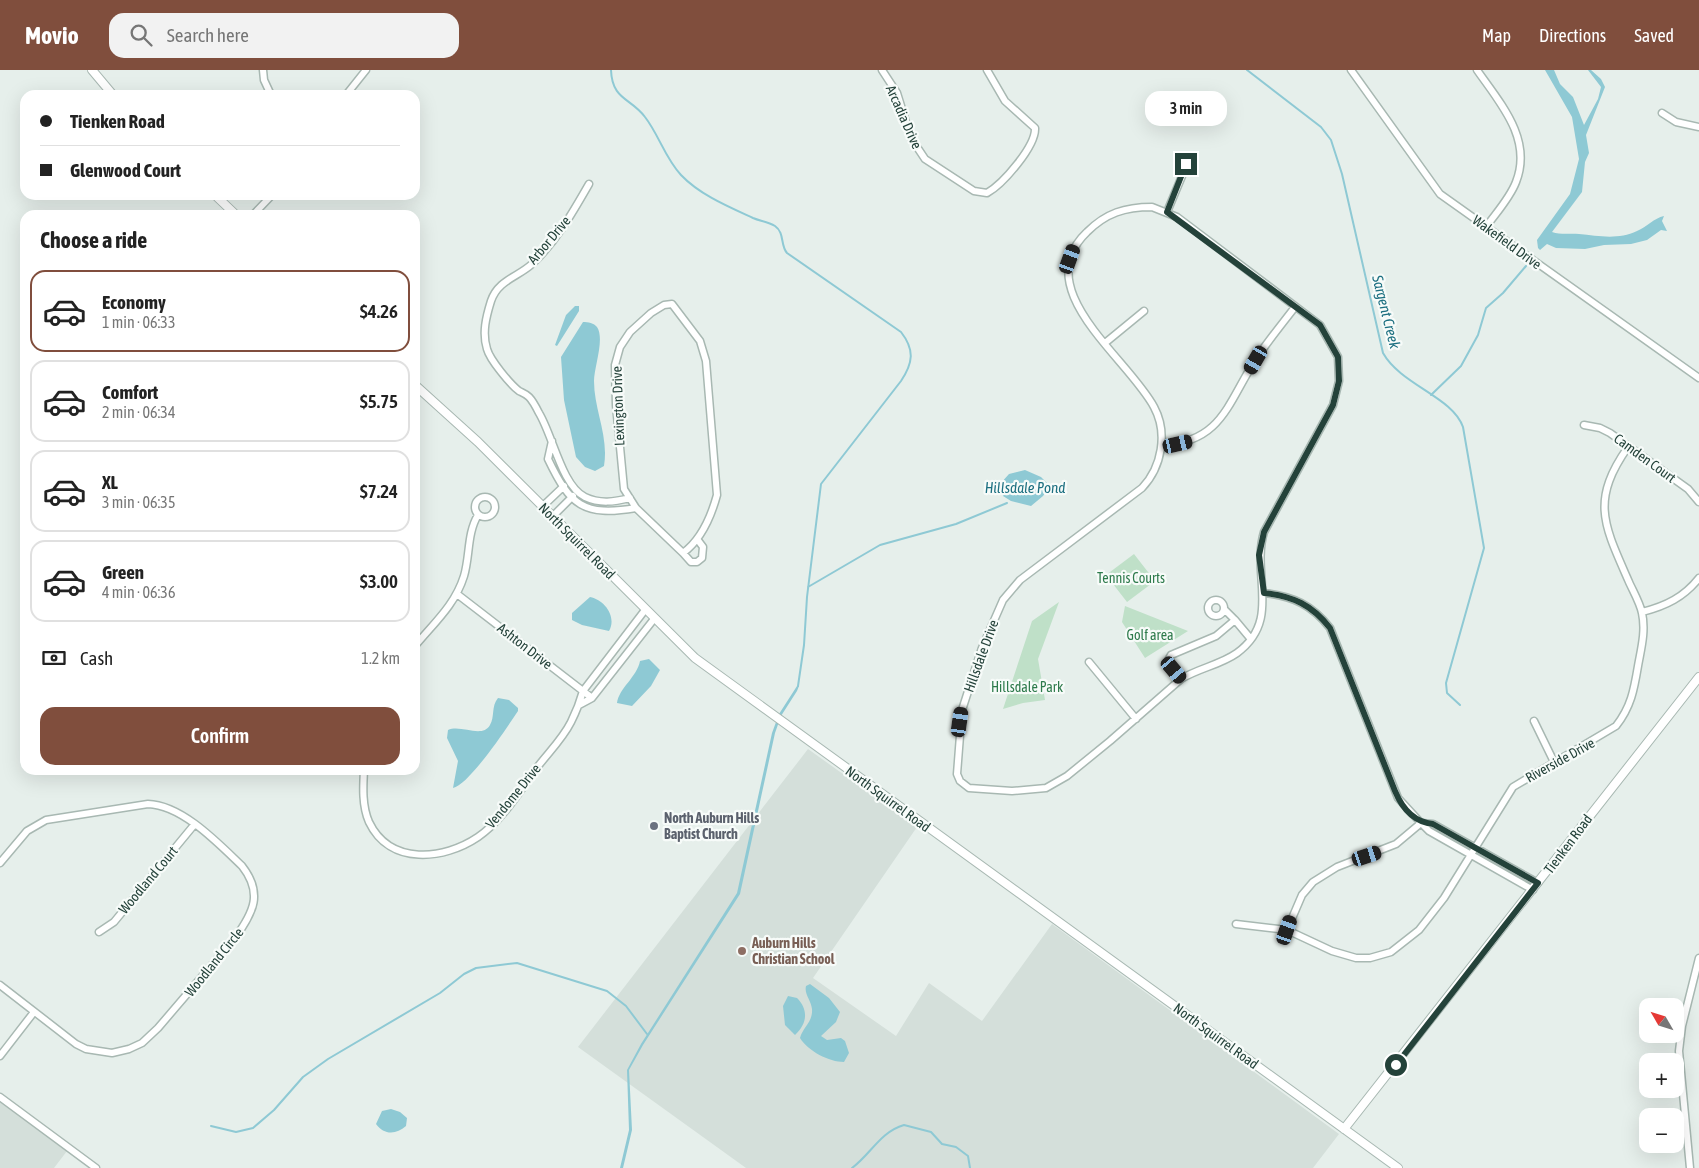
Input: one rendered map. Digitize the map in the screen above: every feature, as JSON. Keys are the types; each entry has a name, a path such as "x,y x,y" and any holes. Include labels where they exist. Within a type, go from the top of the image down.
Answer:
{"street":[{"path":"92,70 109,90"},
{"path":"263,70 264,80 269,90"},
{"path":"350,90 366,70"},
{"name":"Arcadia Drive","path":"882,70 896,94 917,150 935,167 980,193 987,193 1000,183 1031,145 1036,132 1029,120 1005,101 987,70"},
{"name":"Wakefield Drive","path":"1351,70 1433,187 1486,227 1699,378"},
{"path":"1477,70 1511,120 1519,137 1521,152 1516,183 1486,227"},
{"path":"1662,112 1676,122 1699,127"},
{"path":"1167,212 1186,164"},
{"name":"Arbor Drive","path":"589,184 570,218 544,250 531,265 507,278 492,298 484,330 487,351 510,382 531,398 553,440 568,482 586,497 610,503 630,498"},
{"path":"220,200 231,210"},
{"path":"258,210 267,200"},
{"name":"Hillsdale Drive","path":"1141,207 1167,212 1320,325 1328,335 1338,357 1339,381 1333,405 1264,532 1259,555 1264,593 1262,616 1250,638 1236,654 1181,679 1067,776 1046,788 1012,791 969,788 960,781 957,774 962,710 982,648 1003,600 1020,580 1142,488 1150,480 1163,445 1154,407 1089,324 1068,286 1067,272 1073,249 1081,237 1110,214 1125,209 1141,207"},
{"name":"Lexington Drive","path":"672,304 700,341 706,361 717,495 712,514 697,539 683,553 636,508 630,498 624,489 620,464 616,364 620,347 630,332 651,314 664,306 672,304"},
{"path":"1163,445 1189,441 1212,429 1224,415 1256,360 1295,307"},
{"path":"1105,343 1144,312"},
{"name":"North Squirrel Road","path":"420,390 543,506 695,658 1398,1168"},
{"name":"Camden Court","path":"1584,425 1605,430 1688,489 1699,502"},
{"path":"553,440 548,458 562,488 581,505 610,512 636,508"},
{"name":"Riverside Drive","path":"1236,924 1287,930 1332,951 1356,958 1370,958 1391,952 1419,930 1444,898 1513,787 1611,731 1625,714 1634,696 1642,638 1642,612 1612,542 1603,514 1605,492 1610,477 1628,447"},
{"path":"543,506 568,482"},
{"path":"553,516 578,491"},
{"path":"420,640 445,613 457,594 467,565 473,525 478,515"},
{"path":"683,553 691,562 696,562 702,558 703,547 697,539"},
{"path":"1642,612 1668,604 1680,597 1699,578"},
{"path":"1264,593 1298,600 1315,611 1330,628 1398,798 1429,831 1533,890"},
{"name":"Ashton Drive","path":"457,594 592,698"},
{"path":"1224,609 1250,638"},
{"name":"Vendome Drive","path":"364,775 363,794 366,813 378,836 393,848 414,855 446,852 478,837 494,822 565,732 579,705 583,690 645,610"},
{"path":"579,705 592,698 654,619"},
{"path":"1181,679 1167,662 1171,655 1216,636 1235,620"},
{"path":"612,652 622,659"},
{"path":"1089,662 1136,719"},
{"name":"Tienken Road","path":"1344,1129 1699,677"},
{"path":"1534,721 1554,762"},
{"name":"Woodland Circle","path":"0,863 27,831 46,820 148,804 168,807 194,825 242,866 254,887 254,898 246,923 235,938 158,1028 142,1043 129,1050 101,1053 76,1044 0,985"},
{"path":"1421,822 1433,824 1538,883"},
{"path":"1287,930 1302,895 1313,882 1337,867 1396,844 1421,822"},
{"name":"Woodland Court","path":"99,932 114,922 194,825"},
{"path":"1690,1168 1679,1051 1683,1020 1699,958"},
{"path":"0,1056 34,1012"},
{"path":"0,1097 96,1168"}],"shaded area":[{"name":"Auburn Hills Christian School","path":"808,749 917,827 813,978 896,1036 929,983 982,1021 1052,924 1339,1134 1313,1168 746,1168 578,1047"},
{"path":"0,1101 67,1151 54,1168 0,1168"}],"green space":[{"name":"Tennis Courts","path":"1134,554 1155,581 1127,602 1106,575"},
{"name":"Hillsdale Park","path":"1059,602 1038,659 1045,700 1023,703 1003,709 1032,621"},
{"name":"Golf area","path":"1125,606 1188,631 1145,658 1122,622"}],"water":[{"path":"1545,70 1554,70 1560,84 1573,97 1584,125 1598,99 1601,87 1588,70 1591,70 1601,79 1605,87 1586,135 1589,153 1585,162 1582,192 1552,232 1623,236 1641,229 1664,216 1662,221 1667,231 1661,230 1647,240 1631,244 1604,245 1585,249 1556,248 1547,244 1540,250 1538,248 1537,240 1570,194 1579,159 1572,117"},
{"path":"575,306 579,306 579,311 557,346 555,345 566,315"},
{"path":"583,322 591,323 597,327 600,339 594,381 596,402 605,444 605,455 604,466 595,471 585,467 576,457 564,400 561,357"},
{"name":"Hillsdale Pond","path":"1025,470 1041,477 1050,486 1043,496 1031,506 1011,501 1003,496 1000,484 1009,474"},
{"path":"590,597 605,605 608,610 612,620 609,631 582,625 572,620 572,613"},
{"path":"649,659 660,670 651,686 632,706 617,703 621,692 640,661"},
{"path":"797,686 799,686 797,691 781,716 775,733 740,894 629,1070 632,1130 623,1168 620,1168 629,1130 627,1070 641,1044 737,893 772,733 779,714"},
{"path":"498,698 509,700 518,708 518,711 478,766 468,777 453,788 458,761 447,738 448,730 482,731 486,729 490,725 494,704"},
{"path":"810,984 829,998 840,1012 836,1022 821,1036 827,1040 841,1038 845,1041 849,1053 844,1062 838,1062 819,1055 800,1038 812,1014 806,989 806,986"},
{"path":"788,996 797,998 805,1012 804,1022 795,1035 785,1025 783,1006"},
{"path":"391,1109 400,1112 407,1118 406,1126 398,1131 386,1132 376,1124 382,1111"}],"waterway":[{"path":"611,70 615,87 623,98 645,117 681,175 697,189 725,205 775,226 780,232 787,253 901,332 909,345 910,362 901,381 821,484 798,686"},
{"name":"Sargent Creek","path":"1247,70 1321,127 1331,140 1342,174 1383,353 1402,374 1449,407 1463,427 1484,548 1446,683 1447,693 1460,705"},
{"path":"1431,395 1461,366 1478,335 1486,308 1503,293 1526,266"},
{"path":"808,587 880,545 956,524 1007,503"},
{"path":"211,1126 236,1132 253,1128 274,1110 303,1077 328,1059 440,993 464,974 476,968 517,963 607,991 626,1006 647,1034"},
{"path":"852,1168 888,1133 904,1125 931,1132 942,1144 956,1147 968,1156 970,1168"}],"place":[{"name":"North Auburn Hills Baptist Church","path":"654,826"},
{"name":"Auburn Hills Christian School","path":"742,951"}],"route":[{"path":"1186,164 1167,212 1177,217 1320,325 1328,335 1338,357 1339,381 1333,405 1264,532 1259,555 1261,582 1264,593 1298,600 1315,611 1330,628 1395,791 1406,810 1421,822 1433,824 1538,883 1396,1065"}]}
